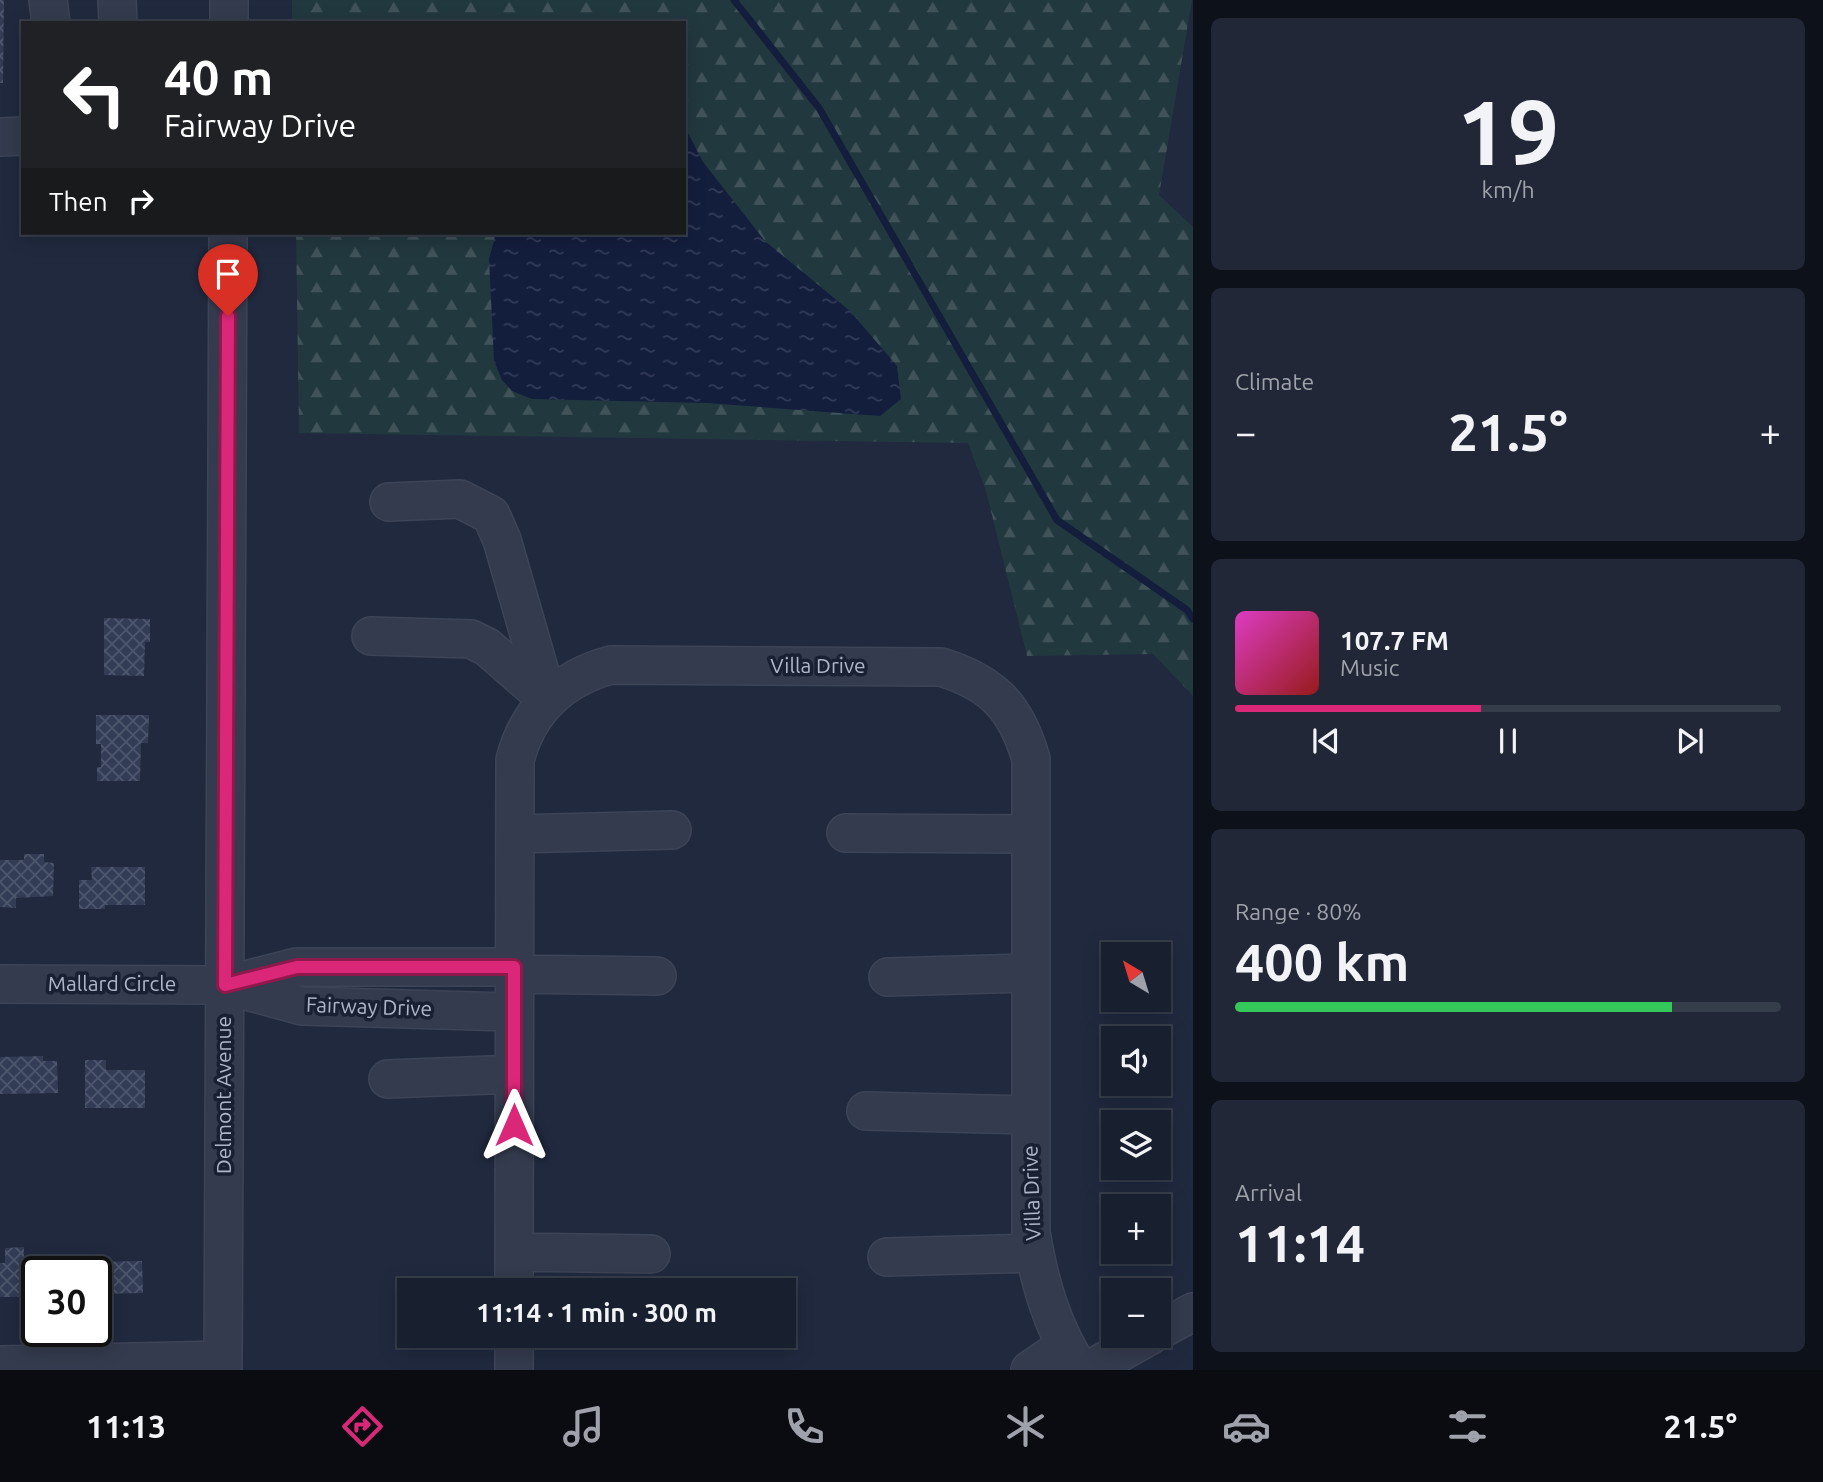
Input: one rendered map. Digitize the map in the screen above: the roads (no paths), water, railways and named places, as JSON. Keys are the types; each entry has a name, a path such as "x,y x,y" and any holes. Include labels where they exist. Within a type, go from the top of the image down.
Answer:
{"street":[{"path":"48,0 51,21"},
{"path":"117,0 118,21"},
{"path":"229,0 229,21"},
{"path":"0,137 21,136"},
{"name":"Delmont Avenue","path":"223,1365 228,235"},
{"path":"389,502 460,499 491,515 502,540 548,700"},
{"path":"371,636 471,639 487,647 548,700"},
{"name":"Villa Drive","path":"514,1278 515,760 522,735 548,700 565,684 586,672 611,665 941,667 974,679 992,691 1017,720 1031,759 1031,1232 1046,1302 1078,1362"},
{"path":"515,834 672,830"},
{"path":"846,833 1031,834"},
{"name":"Fairway Drive","path":"225,985 297,967 514,970 657,976"},
{"path":"888,977 1031,973"},
{"name":"Mallard Circle","path":"0,984 225,985"},
{"name":"Fairway Drive","path":"225,985 302,1006 514,1012"},
{"path":"388,1079 514,1074"},
{"path":"866,1111 1031,1115"},
{"path":"514,1252 651,1254"},
{"path":"887,1257 1034,1253"},
{"path":"1171,1324 1193,1312"},
{"path":"513,1370 514,1348"},
{"path":"1030,1370 1078,1362 1116,1348"},
{"path":"0,1365 223,1365"}],"water":[{"path":"686,129 703,162 765,241 850,311 897,366 901,399 880,416 707,403 532,399 512,391 502,380 494,361 489,259 495,235 686,235"}],"waterway":[{"path":"734,0 819,108 1057,520 1187,610 1193,619"}]}
